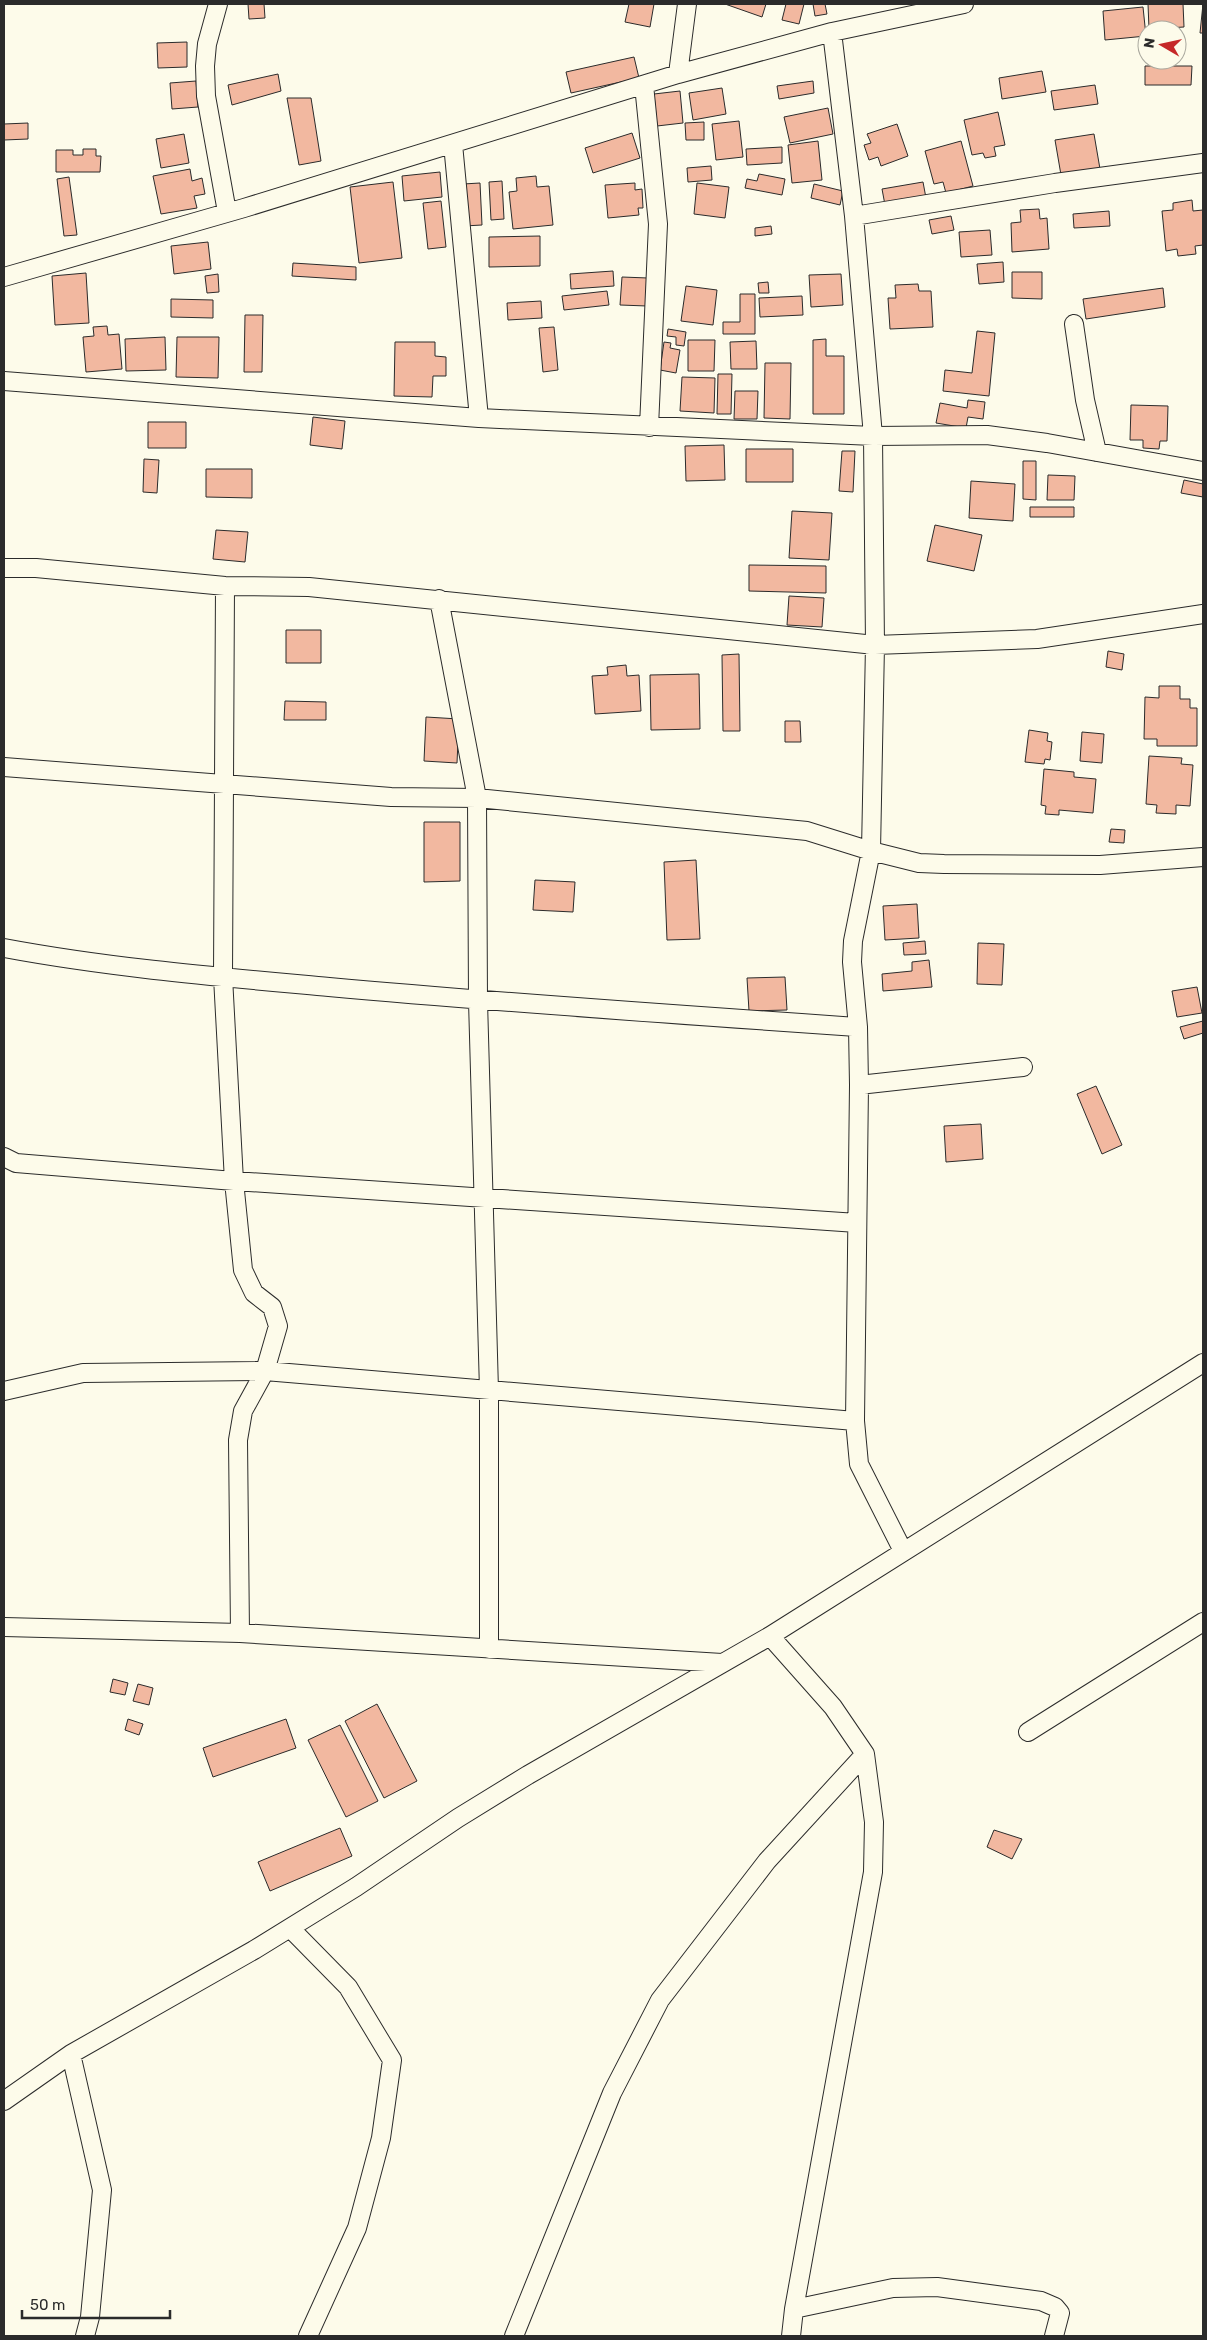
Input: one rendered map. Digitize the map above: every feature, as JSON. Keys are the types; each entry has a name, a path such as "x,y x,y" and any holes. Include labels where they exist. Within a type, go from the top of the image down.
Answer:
{"street":[{"path":"218,4 207,44 205,66 206,96 227,212"},
{"path":"678,74 687,4"},
{"path":"4,277 453,144 678,74 832,32 964,4"},
{"path":"832,32 854,216 873,436 875,645 871,851 853,941 852,962 858,1027 859,1085 855,1421 859,1464 903,1551"},
{"path":"644,85 658,224 649,427"},
{"path":"453,144 479,418"},
{"path":"854,216 1055,183 1203,163"},
{"path":"1074,324 1085,400 1096,452"},
{"path":"4,380 479,418 873,436 987,435 1203,471"},
{"path":"4,568 36,568 225,586 309,586 743,633 875,645 1037,639 1203,614"},
{"path":"225,586 224,977 234,1181 243,1270 254,1293 272,1307 278,1326 265,1372 243,1411 238,1440 240,1633"},
{"path":"439,599 477,798 478,1001 489,1390 489,1648"},
{"path":"4,767 391,797 477,798 807,831 871,851 919,862 944,864 1100,865 1203,856"},
{"path":"4,948 60,958 224,977 478,1001 858,1027"},
{"path":"859,1085 1023,1067"},
{"path":"4,1158 16,1163 234,1181 857,1223"},
{"path":"4,2101 71,2054 290,1928 356,1887 458,1818 528,1775 770,1636 1203,1363"},
{"path":"4,1391 83,1373 265,1372 855,1421"},
{"path":"1028,1732 1203,1622"},
{"path":"4,1627 240,1633 722,1664"},
{"path":"770,1636 833,1707 866,1754 874,1822 873,1872 794,2309 791,2336"},
{"path":"514,2336 612,2093 660,2000 767,1861 866,1754"},
{"path":"290,1928 348,1987 392,2060 381,2138 357,2228 308,2336"},
{"path":"71,2054 102,2190 90,2317 85,2336"},
{"path":"794,2309 893,2288 937,2287 1041,2301 1055,2306 1060,2313 1054,2336"}],"building":[{"path":"248,4 264,4 265,18 249,19"},
{"path":"629,4 654,4 650,27 625,22"},
{"path":"725,4 766,4 762,17"},
{"path":"786,4 804,4 799,24 782,20"},
{"path":"813,4 825,4 827,14 815,16"},
{"path":"1148,4 1183,4 1184,20 1149,20"},
{"path":"1203,4 1203,33 1200,33"},
{"path":"1143,7 1144,20 1137,20 1137,37 1105,40 1103,11"},
{"path":"187,42 187,67 158,68 157,43"},
{"path":"634,57 639,78 571,93 566,72"},
{"path":"1187,66 1192,66 1191,85 1145,85 1145,70 1187,70"},
{"path":"1042,71 1046,92 1002,99 999,78"},
{"path":"278,74 281,91 232,105 228,85"},
{"path":"196,81 198,107 172,109 170,83"},
{"path":"813,81 814,93 779,99 777,86"},
{"path":"1095,85 1098,104 1054,110 1051,91"},
{"path":"722,88 726,114 693,120 689,93"},
{"path":"680,91 683,123 657,126 654,94"},
{"path":"287,98 311,98 321,161 299,165"},
{"path":"828,108 833,134 790,143 784,117"},
{"path":"998,112 1005,145 994,147 996,156 985,158 983,153 972,155 964,120"},
{"path":"739,121 743,157 716,160 712,124"},
{"path":"704,122 704,140 686,140 685,123"},
{"path":"28,123 28,139 4,140 4,124"},
{"path":"897,124 908,156 881,166 878,157 869,160 864,145 871,143 867,134"},
{"path":"632,133 640,158 593,173 585,148"},
{"path":"184,134 189,163 161,168 156,139"},
{"path":"1094,134 1100,169 1061,175 1055,140"},
{"path":"818,141 822,180 792,183 788,145"},
{"path":"961,141 973,186 946,193 943,182 934,184 925,151"},
{"path":"782,147 782,163 747,165 746,149"},
{"path":"83,149 96,149 96,156 101,156 100,172 56,172 56,150 73,150 73,155 83,155"},
{"path":"711,166 712,180 688,182 687,168"},
{"path":"190,169 192,181 202,178 205,194 194,196 197,208 161,214 153,176"},
{"path":"440,172 442,197 404,201 402,176"},
{"path":"759,174 785,179 782,195 745,188 747,179 757,181"},
{"path":"536,176 537,187 549,186 553,225 513,229 509,192 517,191 516,178"},
{"path":"69,177 77,235 64,236 57,179"},
{"path":"502,181 504,219 491,220 489,182"},
{"path":"393,182 402,258 359,263 350,187"},
{"path":"923,182 926,198 885,205 882,189"},
{"path":"480,183 482,225 464,226 463,184"},
{"path":"635,183 635,190 642,189 643,208 638,208 639,215 608,218 605,185"},
{"path":"697,183 729,187 725,218 694,214"},
{"path":"814,184 843,191 840,205 811,198"},
{"path":"1192,200 1193,211 1203,210 1203,245 1195,246 1196,254 1178,256 1177,249 1166,251 1162,211 1173,210 1173,203"},
{"path":"441,201 446,247 428,249 423,203"},
{"path":"1039,209 1040,219 1047,218 1049,249 1012,252 1011,223 1021,222 1020,210"},
{"path":"1109,211 1110,226 1074,228 1073,214"},
{"path":"951,216 954,230 932,234 929,220"},
{"path":"771,226 772,234 755,236 755,228"},
{"path":"990,230 992,255 961,257 959,232"},
{"path":"540,236 540,266 489,267 489,237"},
{"path":"208,242 211,269 174,274 171,246"},
{"path":"1003,262 1004,282 979,284 977,264"},
{"path":"293,263 356,267 356,280 292,276"},
{"path":"613,271 614,286 571,289 570,274"},
{"path":"1012,272 1042,272 1042,299 1012,298"},
{"path":"86,273 89,323 55,325 52,276"},
{"path":"218,274 219,292 207,293 205,276"},
{"path":"841,274 843,305 811,307 809,275"},
{"path":"622,277 648,278 647,306 620,305"},
{"path":"768,282 769,293 759,293 758,283"},
{"path":"918,284 919,291 931,291 933,327 890,329 888,298 896,298 895,285"},
{"path":"686,286 717,290 713,325 681,321"},
{"path":"1163,288 1165,307 1086,319 1083,299"},
{"path":"607,291 609,305 564,310 562,296"},
{"path":"740,294 755,294 755,334 723,334 723,322 740,322"},
{"path":"802,296 803,315 760,317 759,298"},
{"path":"171,299 213,300 213,318 171,317"},
{"path":"541,301 542,318 508,320 507,303"},
{"path":"245,315 263,315 262,372 244,372"},
{"path":"107,326 108,335 119,334 122,369 86,372 83,337 94,336 93,327"},
{"path":"554,327 558,370 543,372 539,328"},
{"path":"668,329 686,332 684,346 676,345 676,337 667,336"},
{"path":"977,331 995,333 989,396 943,391 945,370 972,373"},
{"path":"165,337 166,370 126,371 125,339"},
{"path":"177,337 219,337 218,378 176,377"},
{"path":"826,339 826,356 844,356 844,414 813,414 813,340"},
{"path":"688,340 715,340 714,371 688,371"},
{"path":"756,341 757,369 731,369 730,342"},
{"path":"395,342 435,342 435,356 446,357 446,376 433,376 432,397 394,396"},
{"path":"664,342 671,343 670,348 680,350 676,373 660,370"},
{"path":"765,363 791,363 790,419 764,418"},
{"path":"718,374 732,374 731,414 717,414"},
{"path":"682,377 715,378 714,413 680,411"},
{"path":"735,391 758,391 757,419 734,419"},
{"path":"968,400 985,402 983,419 968,417 966,428 936,423 940,403 967,408"},
{"path":"1131,405 1168,406 1167,441 1160,441 1159,449 1143,448 1143,440 1130,440"},
{"path":"313,417 345,421 342,449 310,445"},
{"path":"148,422 186,422 186,448 148,448"},
{"path":"724,445 725,480 686,481 685,446"},
{"path":"746,449 793,449 793,482 746,482"},
{"path":"842,451 855,451 853,492 839,491"},
{"path":"144,459 159,460 157,493 143,492"},
{"path":"1023,461 1036,461 1036,500 1023,499"},
{"path":"206,469 252,469 252,498 206,497"},
{"path":"1048,475 1075,476 1074,500 1047,500"},
{"path":"1184,480 1203,484 1203,497 1181,493"},
{"path":"971,481 1015,484 1013,521 969,518"},
{"path":"1030,507 1074,507 1074,517 1030,517"},
{"path":"792,511 832,513 829,560 789,558"},
{"path":"935,525 982,535 974,571 927,561"},
{"path":"216,530 248,532 245,562 213,559"},
{"path":"749,565 826,566 826,593 749,591"},
{"path":"789,596 824,598 822,627 787,625"},
{"path":"286,630 321,630 321,663 286,663"},
{"path":"1108,651 1124,654 1122,670 1106,667"},
{"path":"739,654 740,731 723,731 722,655"},
{"path":"626,665 627,676 639,675 641,711 595,714 592,676 608,675 607,667"},
{"path":"699,674 700,729 651,730 650,675"},
{"path":"1159,686 1180,686 1180,699 1190,699 1190,708 1197,708 1197,746 1157,746 1157,739 1144,739 1145,697 1159,698"},
{"path":"285,701 326,702 326,720 284,720"},
{"path":"426,717 459,719 457,763 424,761"},
{"path":"785,721 800,721 801,742 785,742"},
{"path":"1029,730 1048,733 1047,741 1052,742 1050,760 1045,759 1044,764 1025,762"},
{"path":"1082,732 1104,734 1102,763 1080,761"},
{"path":"1149,756 1182,758 1181,764 1193,765 1190,806 1176,805 1176,814 1156,813 1157,805 1146,804"},
{"path":"1044,769 1074,772 1074,777 1096,779 1093,813 1059,810 1059,815 1045,814 1046,806 1041,805"},
{"path":"424,822 460,822 460,881 424,882"},
{"path":"1111,829 1125,830 1124,843 1109,842"},
{"path":"696,860 700,939 667,940 664,862"},
{"path":"535,880 575,882 573,912 533,910"},
{"path":"917,904 919,938 885,940 883,906"},
{"path":"925,941 926,954 904,955 903,943"},
{"path":"978,943 1004,944 1002,985 977,984"},
{"path":"929,960 932,987 883,991 882,974 912,971 912,962"},
{"path":"785,977 787,1010 749,1011 747,978"},
{"path":"1197,987 1202,1013 1177,1017 1172,991"},
{"path":"1203,1021 1203,1033 1184,1039 1180,1027"},
{"path":"1096,1086 1122,1145 1102,1154 1077,1094"},
{"path":"981,1124 983,1159 946,1162 944,1126"},
{"path":"113,1679 128,1683 125,1695 110,1692"},
{"path":"138,1684 153,1688 149,1705 133,1701"},
{"path":"377,1704 417,1781 384,1798 345,1721"},
{"path":"128,1719 143,1724 139,1735 125,1730"},
{"path":"286,1719 296,1748 213,1777 203,1748"},
{"path":"340,1725 378,1801 346,1817 308,1740"},
{"path":"340,1828 352,1856 270,1891 258,1862"},
{"path":"994,1830 1022,1839 1012,1859 987,1847"}]}
